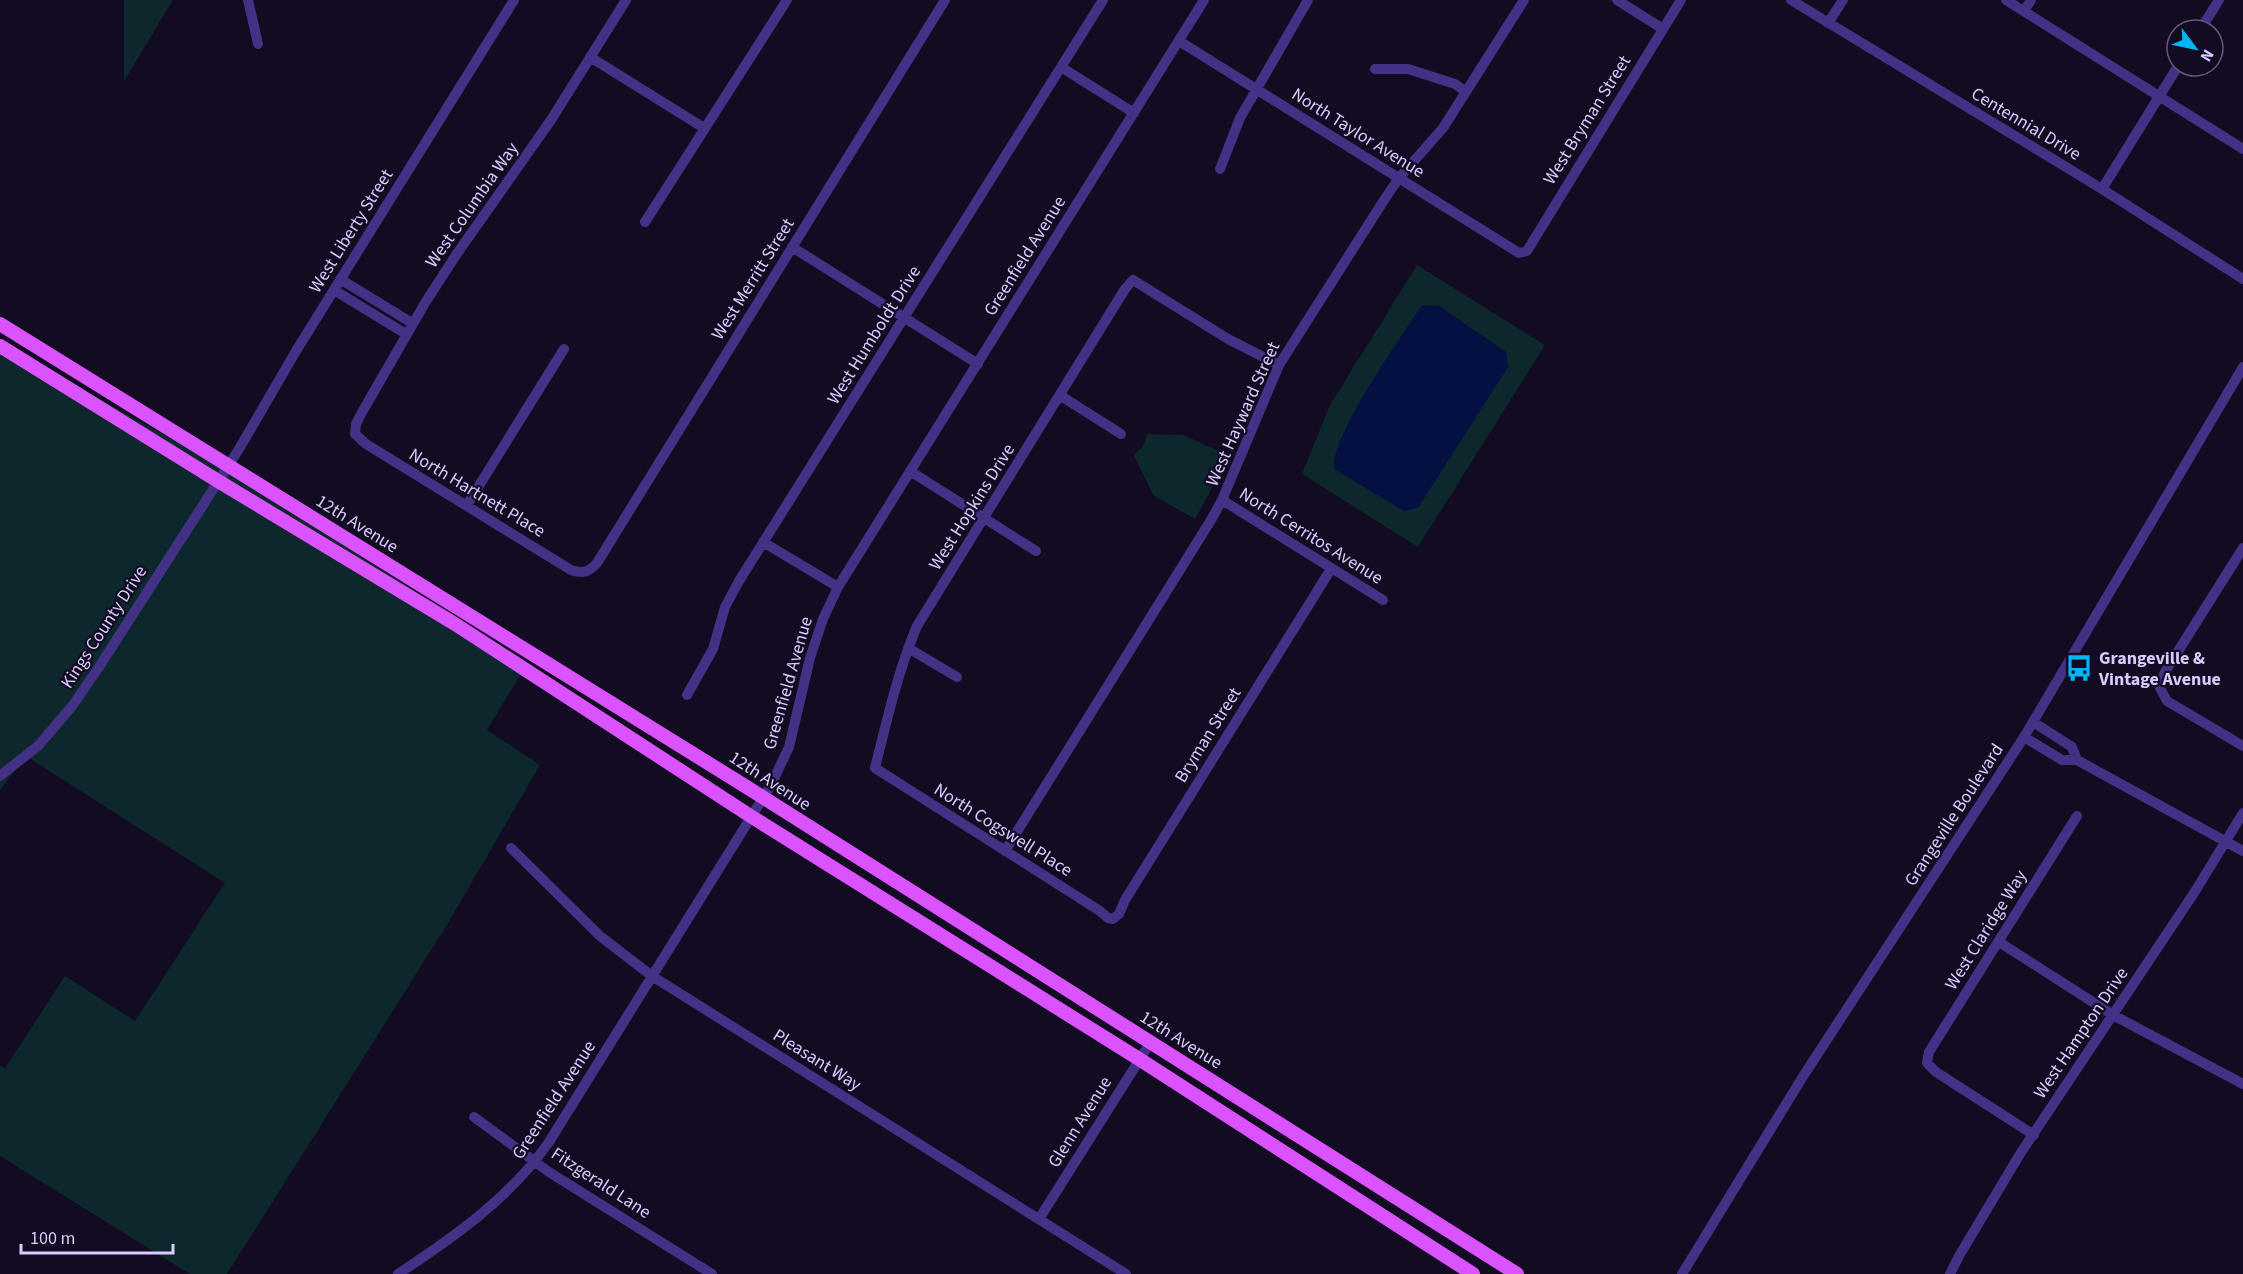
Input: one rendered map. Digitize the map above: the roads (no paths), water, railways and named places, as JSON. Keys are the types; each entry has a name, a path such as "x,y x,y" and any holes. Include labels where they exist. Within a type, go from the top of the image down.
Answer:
{"main road":[{"name":"12th Avenue","path":"0,324 764,798 1517,1274"},
{"name":"12th Avenue","path":"0,346 218,482 455,624 752,817 1139,1059 1473,1274"}],"street":[{"path":"248,0 258,44"},
{"name":"West Liberty Street","path":"218,482 340,279 514,0"},
{"name":"West Columbia Way","path":"355,434 356,424 361,414 412,323 456,255 551,120 626,0"},
{"path":"645,222 787,0"},
{"name":"West Merritt Street","path":"585,573 597,563 945,0"},
{"name":"West Humboldt Drive","path":"687,695 713,649 725,607 763,542 1104,0"},
{"name":"Greenfield Avenue","path":"398,1274 478,1218 520,1180 536,1161 764,798 789,747 810,658 823,619 838,587 1204,0"},
{"path":"1220,169 1240,118 1308,0"},
{"name":"West Hayward Street","path":"1005,851 1222,500 1279,365 1399,178 1443,128 1524,0"},
{"path":"1617,0 1663,29"},
{"name":"West Bryman Street","path":"1519,253 1527,251 1681,0"},
{"name":"Centennial Drive","path":"1791,0 2102,189 2243,279"},
{"path":"1828,23 1843,0"},
{"path":"2006,0 2243,149"},
{"path":"2024,11 2031,0"},
{"path":"2208,18 2219,0"},
{"name":"North Taylor Avenue","path":"1179,41 1519,253"},
{"path":"590,57 704,128"},
{"path":"1061,67 1134,113"},
{"path":"1375,69 1408,69 1455,84 1466,92"},
{"path":"2102,189 2170,78"},
{"path":"792,248 978,364"},
{"path":"340,279 412,323"},
{"name":"West Hopkins Drive","path":"875,768 908,648 917,626 1061,396 1125,288 1133,280 1228,339 1279,365"},
{"path":"334,290 406,334"},
{"path":"467,505 564,350"},
{"name":"Grangeville Boulevard","path":"1682,1274 1802,1078 2024,737 2243,367"},
{"path":"1061,396 1121,434"},
{"name":"North Hartnett Place","path":"355,434 366,444 571,570 585,573"},
{"path":"910,471 1036,552"},
{"name":"Kings County Drive","path":"0,776 39,745 73,705 218,482"},
{"name":"North Cerritos Avenue","path":"1222,500 1383,600"},
{"path":"763,542 838,587"},
{"path":"2243,548 2158,686 2167,701 2243,746"},
{"name":"Bryman Street","path":"1113,919 1119,914 1125,900 1331,569"},
{"path":"908,648 957,677"},
{"path":"2033,722 2072,747 2077,760"},
{"path":"2024,737 2061,760 2077,760 2243,851"},
{"name":"North Cogswell Place","path":"875,768 1108,918 1113,919"},
{"name":"West Hampton Drive","path":"1950,1274 2020,1154 2194,893 2243,813"},
{"name":"West Claridge Way","path":"2034,1135 1927,1064 1929,1052 2077,816"},
{"name":"Pleasant Way","path":"511,848 600,936 651,976 1126,1274"},
{"path":"1999,942 2113,1015 2243,1084"},
{"name":"Glenn Avenue","path":"1039,1219 1150,1043"},
{"name":"Fitzgerald Lane","path":"474,1117 587,1196 712,1274"}],"place":[{"name":"Grangeville & Vintage Avenue","path":"2079,668"}]}
